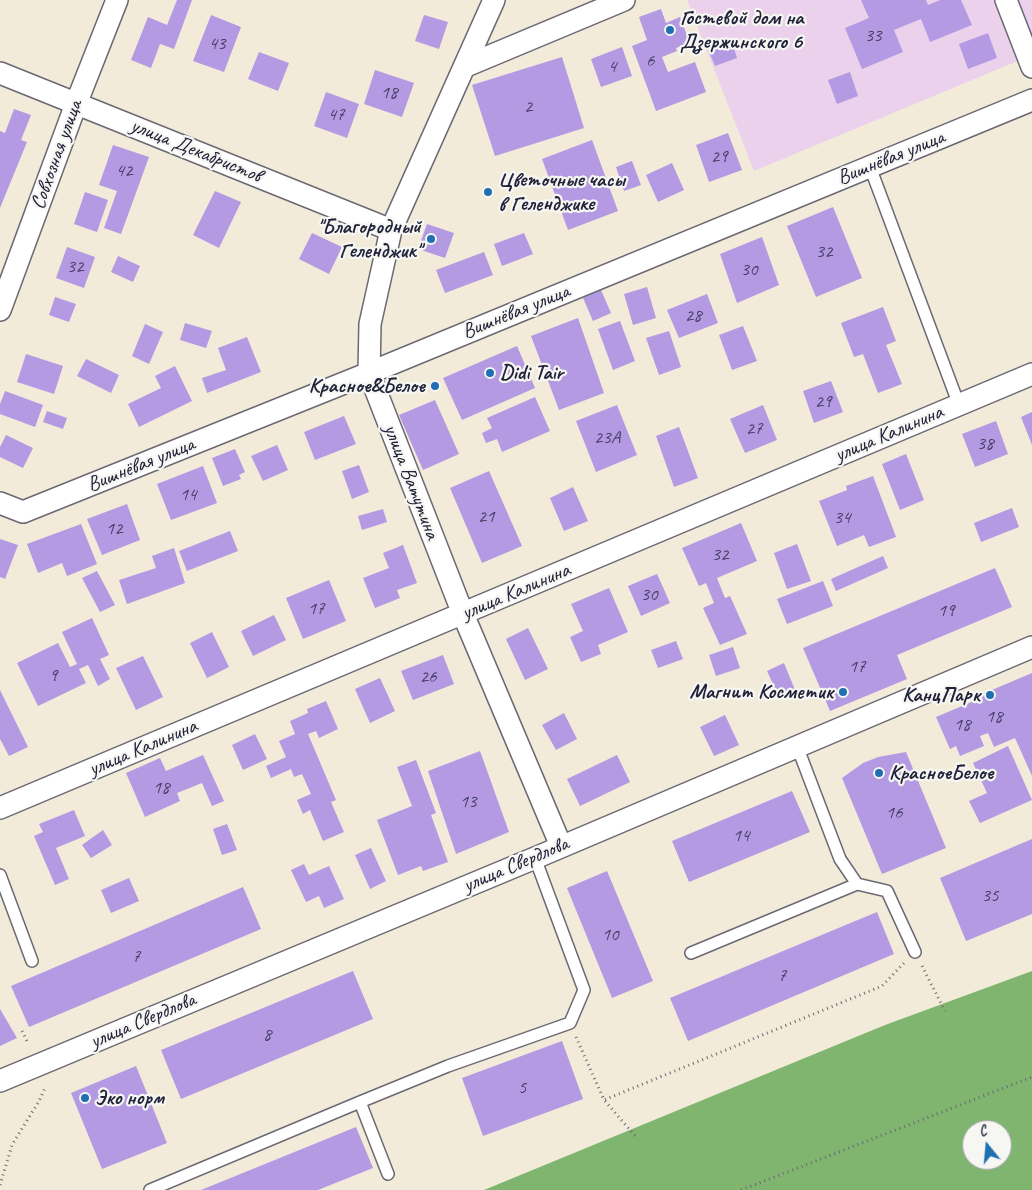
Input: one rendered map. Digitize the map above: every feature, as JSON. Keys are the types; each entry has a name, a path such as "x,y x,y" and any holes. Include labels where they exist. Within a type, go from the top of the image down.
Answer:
{"street":[{"name":"Совхозная улица","path":"0,310 76,104 117,0"},
{"name":"улица Ватутина","path":"494,0 391,230 370,324 369,373 463,614 562,846"},
{"path":"466,66 624,0"},
{"path":"1006,0 1032,67"},
{"name":"улица Декабристов","path":"0,73 391,230"},
{"name":"Вишнёвая улица","path":"0,503 22,512 369,373 1032,100"},
{"name":"улица Калинина","path":"0,808 1032,374"},
{"name":"улица Свердлова","path":"0,1081 535,858 1032,647"}],"lane":[{"path":"870,167 959,404"},
{"path":"798,746 840,859 857,884"},
{"path":"150,1190 448,1066 570,1023 584,990 535,858"},
{"path":"0,875 32,961"},
{"path":"691,954 857,884 887,891 915,952"},
{"path":"360,1102 388,1174"}],"path":[{"path":"570,1023 604,1100 882,986 915,952 945,1011"},
{"path":"22,1031 28,1044"},
{"path":"0,1185 12,1145 39,1101 60,1055"},
{"path":"741,1190 1032,1078"},
{"path":"605,1101 636,1137"}],"shaded area":[{"path":"687,0 997,0 1020,60 754,171"},
{"path":"1016,0 1032,0 1032,41"}],"green space":[{"path":"1032,971 1032,1190 484,1190 885,1025"}],"building":[{"path":"177,0 192,0 174,49 160,44 151,68 131,60 148,17 167,25"},
{"path":"861,0 926,0 928,5 940,0 961,0 972,25 930,42 921,19 894,30 903,52 862,69 845,28 869,18"},
{"path":"661,9 666,23 680,17 690,43 676,48 677,51 662,57 668,72 695,62 706,92 656,111 632,46 647,40 639,17"},
{"path":"211,15 241,27 224,72 193,61"},
{"path":"424,15 448,22 439,49 415,41"},
{"path":"988,33 997,58 968,69 959,44"},
{"path":"731,39 737,58 715,66 707,47"},
{"path":"622,47 632,76 601,87 591,59"},
{"path":"259,52 289,63 278,91 248,79"},
{"path":"562,57 584,128 495,156 472,85"},
{"path":"375,70 414,83 402,117 364,104"},
{"path":"850,72 858,96 837,104 828,80"},
{"path":"326,92 359,104 347,138 314,126"},
{"path":"14,109 31,115 21,140 27,142 0,208 0,131 5,133"},
{"path":"728,133 742,170 709,182 696,145"},
{"path":"592,140 618,211 568,230 542,159"},
{"path":"113,145 149,157 121,234 104,228 117,191 99,185"},
{"path":"632,161 641,185 624,191 616,167"},
{"path":"672,163 684,190 658,202 646,175"},
{"path":"215,191 241,202 219,248 193,235"},
{"path":"85,192 108,200 97,232 74,224"},
{"path":"833,207 862,278 816,297 787,226"},
{"path":"427,224 454,233 445,258 418,249"},
{"path":"312,233 342,247 329,274 299,259"},
{"path":"524,233 533,254 502,266 494,244"},
{"path":"762,237 779,285 737,303 720,254"},
{"path":"67,247 95,257 84,288 56,278"},
{"path":"484,252 493,275 445,293 436,270"},
{"path":"118,256 140,266 133,282 111,272"},
{"path":"647,287 656,318 633,325 624,294"},
{"path":"601,290 611,313 593,321 583,298"},
{"path":"707,294 718,323 679,338 667,310"},
{"path":"55,297 76,304 69,322 49,315"},
{"path":"883,307 896,341 886,345 902,384 878,393 863,354 854,357 841,323"},
{"path":"578,318 604,393 559,410 531,336"},
{"path":"620,321 635,361 613,370 598,329"},
{"path":"185,323 212,331 206,348 180,340"},
{"path":"145,324 163,332 149,364 132,356"},
{"path":"743,326 757,361 732,370 719,335"},
{"path":"669,331 681,367 659,375 646,338"},
{"path":"247,337 261,372 207,393 202,378 226,370 218,348"},
{"path":"517,346 535,388 462,420 443,378"},
{"path":"26,354 63,366 54,394 17,382"},
{"path":"86,359 119,375 111,393 77,376"},
{"path":"175,366 192,401 139,427 128,404 161,388 155,376"},
{"path":"831,381 843,412 814,423 803,391"},
{"path":"5,391 43,405 35,427 0,414 0,404"},
{"path":"535,397 550,431 502,452 497,439 486,443 482,433 492,428 487,418"},
{"path":"435,400 459,454 423,470 399,415"},
{"path":"617,405 637,455 596,472 576,421"},
{"path":"763,405 777,440 745,453 730,419"},
{"path":"47,411 67,418 63,429 43,422"},
{"path":"1032,412 1032,445 1021,417"},
{"path":"344,416 356,444 315,460 304,432"},
{"path":"996,421 1008,454 975,467 962,434"},
{"path":"679,427 698,478 674,487 656,436"},
{"path":"6,435 33,448 23,468 0,457 0,447"},
{"path":"277,445 288,470 263,481 251,456"},
{"path":"235,449 245,472 239,475 241,479 223,486 212,458"},
{"path":"906,454 924,500 900,510 882,464"},
{"path":"359,465 369,492 352,499 342,471"},
{"path":"203,466 217,503 171,520 157,484"},
{"path":"489,471 522,546 482,563 450,488"},
{"path":"873,476 896,537 869,547 864,535 837,546 819,501 847,490 846,486"},
{"path":"573,487 588,521 564,531 550,498"},
{"path":"127,504 140,540 102,555 87,519"},
{"path":"1012,508 1019,527 981,542 974,523"},
{"path":"383,509 387,522 362,530 358,516"},
{"path":"741,523 757,561 717,578 725,598 730,596 747,634 720,645 703,608 714,603 706,583 699,586 682,548"},
{"path":"81,524 97,564 67,576 62,563 38,573 27,544"},
{"path":"230,531 238,551 187,571 179,551"},
{"path":"0,539 18,545 5,579 0,577"},
{"path":"797,544 811,581 787,589 774,553"},
{"path":"403,545 417,583 397,590 400,598 375,608 363,578 389,568 383,553"},
{"path":"174,548 185,583 127,604 119,580 156,568 152,556"},
{"path":"883,556 888,568 836,591 831,579"},
{"path":"995,568 1012,607 897,655 907,679 830,711 803,648"},
{"path":"97,571 115,605 100,612 82,578"},
{"path":"657,574 670,603 641,616 628,586"},
{"path":"329,580 346,621 303,639 286,598"},
{"path":"823,581 833,606 787,624 777,599"},
{"path":"609,588 628,632 598,645 601,654 581,662 570,637 583,631 571,604"},
{"path":"274,615 286,640 253,656 241,631"},
{"path":"92,618 109,655 100,659 110,679 98,686 88,665 79,669 86,683 38,706 17,663 58,643 70,667 77,664 62,632"},
{"path":"528,628 548,669 525,680 506,639"},
{"path":"212,632 229,667 207,678 190,643"},
{"path":"676,641 683,659 658,668 651,650"},
{"path":"733,647 740,668 716,676 709,655"},
{"path":"443,655 454,684 413,700 401,671"},
{"path":"143,656 163,697 136,710 116,668"},
{"path":"784,663 795,690 779,697 767,671"},
{"path":"1032,673 1032,776 1015,738 994,747 988,733 980,736 984,746 960,756 956,746 950,749 936,717 974,701 973,698"},
{"path":"380,678 395,711 370,723 355,689"},
{"path":"0,690 28,747 9,756 0,739"},
{"path":"326,701 338,729 319,738 316,731 308,734 336,800 331,802 344,832 323,841 310,810 303,814 297,800 311,794 302,774 294,777 291,769 271,778 266,766 286,757 279,741 295,734 290,721 308,713 307,709"},
{"path":"564,713 577,739 556,750 542,725"},
{"path":"725,715 739,745 714,756 700,727"},
{"path":"255,734 267,759 243,770 232,745"},
{"path":"1008,746 1032,800 980,823 969,801 987,793 973,763"},
{"path":"480,751 509,832 456,854 428,771"},
{"path":"906,752 946,848 882,874 842,778 863,763 878,757"},
{"path":"203,755 224,801 212,806 202,783 177,793 180,801 145,817 126,773 160,758 166,771"},
{"path":"617,755 630,782 580,806 567,779"},
{"path":"416,760 436,813 431,815 448,862 423,871 421,866 398,875 377,820 412,806 397,767"},
{"path":"792,791 810,832 689,882 672,841"},
{"path":"74,810 85,836 56,848 69,879 55,885 34,836 43,832 39,824"},
{"path":"227,824 237,850 222,855 213,829"},
{"path":"103,830 112,845 91,858 82,845"},
{"path":"1032,839 1032,914 966,941 940,878"},
{"path":"371,848 386,881 370,889 355,855"},
{"path":"304,864 309,875 329,866 344,899 324,908 319,896 306,902 291,870"},
{"path":"607,871 653,981 612,998 567,888"},
{"path":"129,878 139,901 111,913 101,890"},
{"path":"243,887 261,929 29,1027 11,986"},
{"path":"877,912 894,954 688,1041 670,998"},
{"path":"353,971 373,1019 181,1099 161,1050"},
{"path":"0,1009 17,1038 0,1046"},
{"path":"562,1041 583,1099 483,1136 462,1078"},
{"path":"136,1066 167,1143 102,1169 71,1093"},
{"path":"356,1127 373,1168 318,1190 201,1190"}],"place":[{"name":"Гостевой дом на Дзержинского 6","path":"670,30"},
{"name":"Цветочные часы в Геленджике","path":"488,192"},
{"name":"\"Благородный Геленджик\"","path":"431,239"},
{"name":"Didi Tair","path":"490,373"},
{"name":"Красное&Белое","path":"435,386"},
{"name":"Магнит Косметик","path":"843,692"},
{"name":"КанцПарк","path":"990,695"},
{"name":"КрасноеБелое","path":"879,773"},
{"name":"Эко норм","path":"85,1098"}]}
